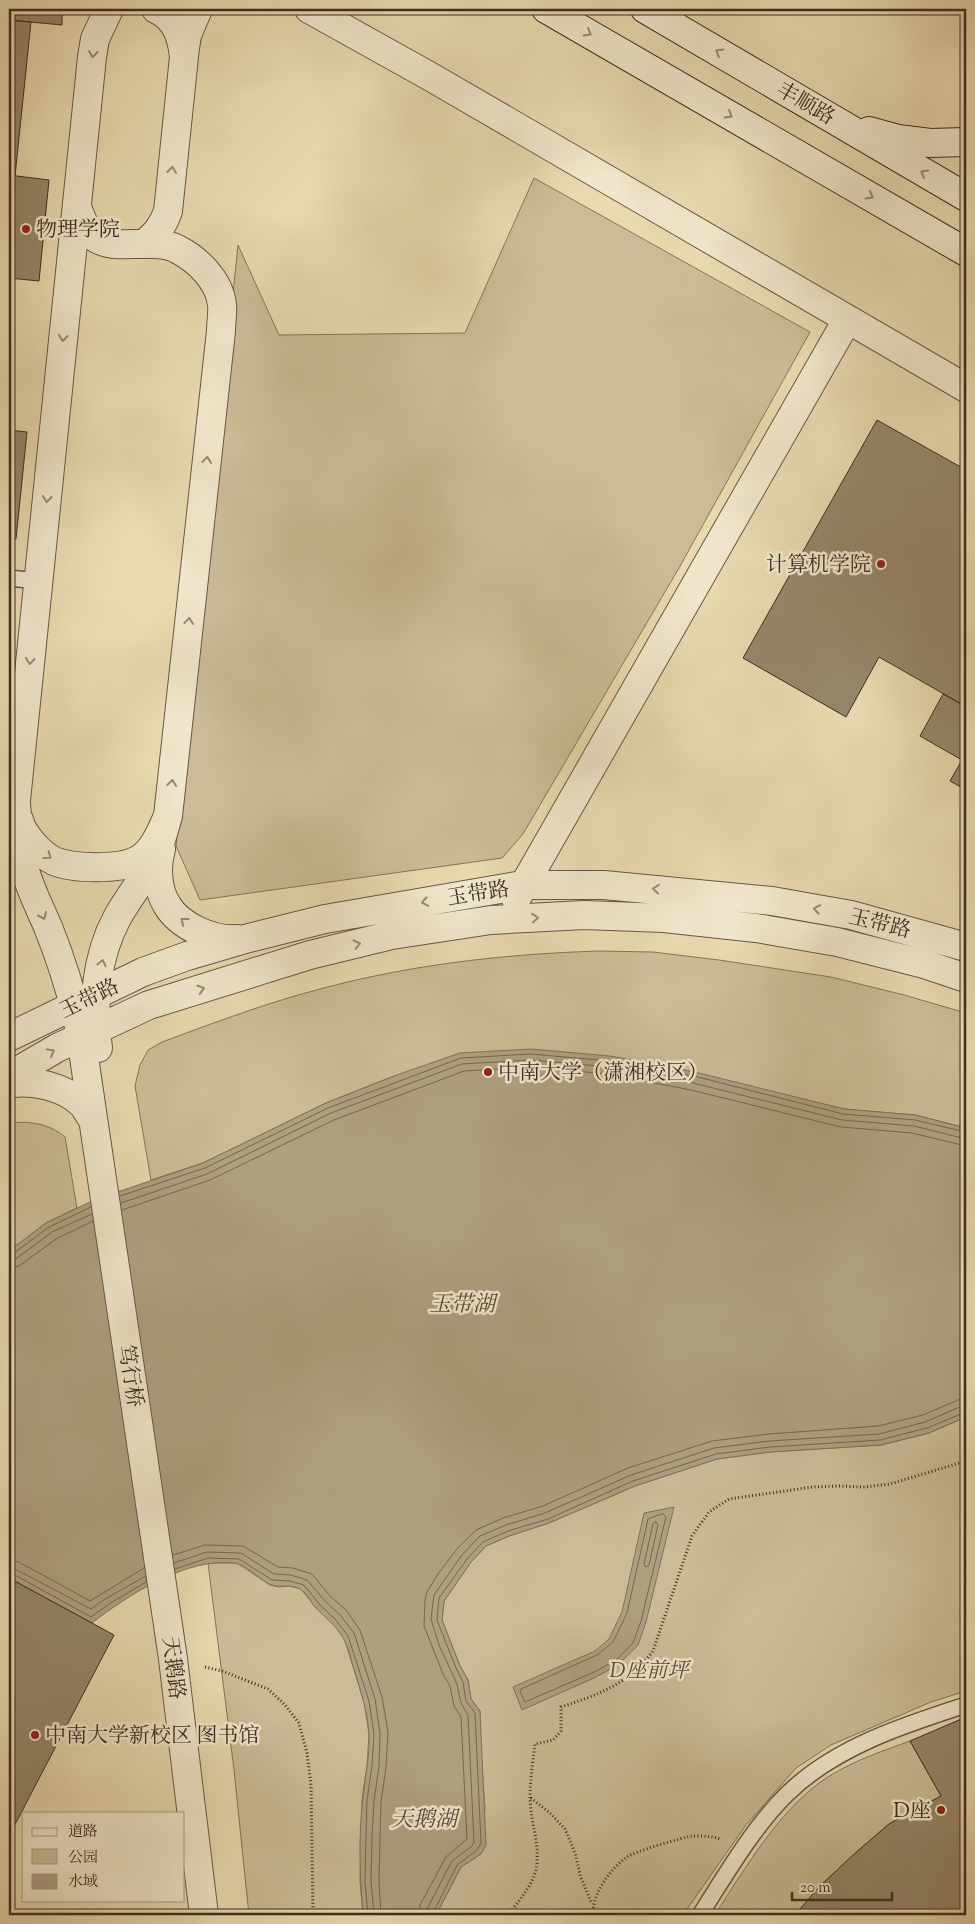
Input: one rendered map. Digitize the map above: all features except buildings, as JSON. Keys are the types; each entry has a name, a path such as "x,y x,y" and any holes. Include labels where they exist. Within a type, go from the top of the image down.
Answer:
{"street":[{"path":"156,9 163,12 175,24 182,42 184,57"},
{"path":"68,294 80,271 92,258 109,249 135,244 155,235 163,225 168,212 187,35 198,9"},
{"path":"309,9 432,77 966,388"},
{"path":"546,9 964,245"},
{"name":"丰顺路","path":"645,9 966,197"},
{"path":"9,880 94,39 107,14"},
{"path":"836,121 898,139 930,143 966,142"},
{"path":"77,207 84,224 93,236 105,243 176,248 197,262 213,281 222,303 221,331 168,816 157,871 167,906 181,920 195,930 212,937 228,940 246,939"},
{"path":"504,920 847,320"},
{"path":"16,802 21,827 33,844 53,860 86,867 113,866 138,860 154,844 168,816"},
{"path":"16,802 18,831 30,885 58,954 85,1000 92,1120"},
{"path":"85,1000 117,918 155,855 168,816"},
{"name":"玉带路","path":"9,1037 143,972 246,939 325,919 523,886 604,885 772,901 851,915 966,946"},
{"path":"9,1076 57,1048 149,1005 310,955 392,936 504,920 584,914 664,918 756,928 837,942 924,964 966,978"},
{"path":"105,1151 104,1068 106,1053 113,1038 132,1017 149,1005"},
{"path":"88,1034 104,1085"},
{"path":"9,1084 44,1085 68,1094 83,1104 105,1151"},
{"name":"笃行桥","path":"105,1151 173,1599"},
{"path":"173,1599 190,1663 218,1915"},
{"name":"天鹅路","path":"173,1599 175,1669 204,1915"}],"lane":[{"path":"168,212 168,225 197,262"},
{"path":"9,578 38,581"},
{"path":"700,1915 744,1848 786,1794 810,1774 837,1756 885,1734 966,1705"}],"path":[{"path":"508,1915 522,1897 536,1871 538,1852 530,1797 535,1744 553,1740 561,1731 561,1707 592,1697 626,1679 641,1667 653,1651 692,1536 709,1512 729,1499 812,1487 864,1487 890,1484 966,1461"},
{"path":"190,1663 222,1671 268,1689 285,1705 298,1723 307,1753 311,1785 313,1915"},
{"path":"530,1797 550,1813 565,1829 575,1853 581,1878 593,1905 593,1915"},
{"path":"593,1905 611,1873 628,1856 691,1836 714,1837 744,1848"}],"green space":[{"path":"534,178 810,332 679,568 523,834 502,858 200,900 176,846 238,245 279,335 465,333"},
{"path":"599,951 653,952 831,977 966,1013 966,1128 915,1115 844,1109 781,1094 394,1076 326,1103 203,1163 151,1180 135,1086 140,1065 148,1050 162,1042 283,1000 358,980 461,962"},
{"path":"24,1122 38,1124 59,1132 65,1137 77,1208 46,1223 9,1251 9,1123"},
{"name":"D座前坪","path":"966,1417 966,1691 931,1702 831,1745 796,1768 746,1825 683,1915 436,1915 461,1867 481,1854 485,1808 479,1727 480,1711 471,1699 468,1680 460,1666 442,1620 444,1601 471,1562 486,1546 509,1536 549,1523 635,1486 717,1459 770,1452 881,1445 929,1433"},
{"path":"208,1563 237,1563 270,1585 301,1589 317,1609 332,1622 344,1638 364,1702 369,1734 362,1800 360,1881 363,1915 249,1915 234,1770"},
{"path":"910,1741 941,1796 889,1824 819,1887 795,1915 715,1915 763,1843 791,1808 806,1794 843,1768"}],"water":[{"name":"玉带湖","path":"531,1049 610,1056 695,1072 844,1109 915,1115 966,1128 966,1417 929,1433 881,1445 770,1452 717,1459 635,1486 549,1523 509,1536 486,1546 471,1562 444,1601 442,1620 460,1666 468,1680 471,1699 480,1711 486,1845 481,1854 461,1867 436,1915 363,1915 360,1842 361,1813 369,1750 367,1718 360,1688 344,1640 336,1628 300,1589 292,1586 271,1585 235,1563 197,1566 159,1580 140,1590 92,1623 9,1578 9,1251 46,1223 94,1200 203,1163 326,1103 394,1076 460,1053"},
{"path":"674,1507 646,1622 638,1645 618,1665 594,1678 522,1710 513,1687 595,1651 609,1639 622,1612 644,1513"}],"place":[{"name":"物理学院","path":"26,229"},
{"name":"计算机学院","path":"881,564"},
{"name":"中南大学（潇湘校区）","path":"488,1072"},
{"name":"中南大学新校区 图书馆","path":"35,1735"},
{"name":"D座","path":"941,1810"}],"water label":[{"name":"天鹅湖","path":"424,1818"}]}
